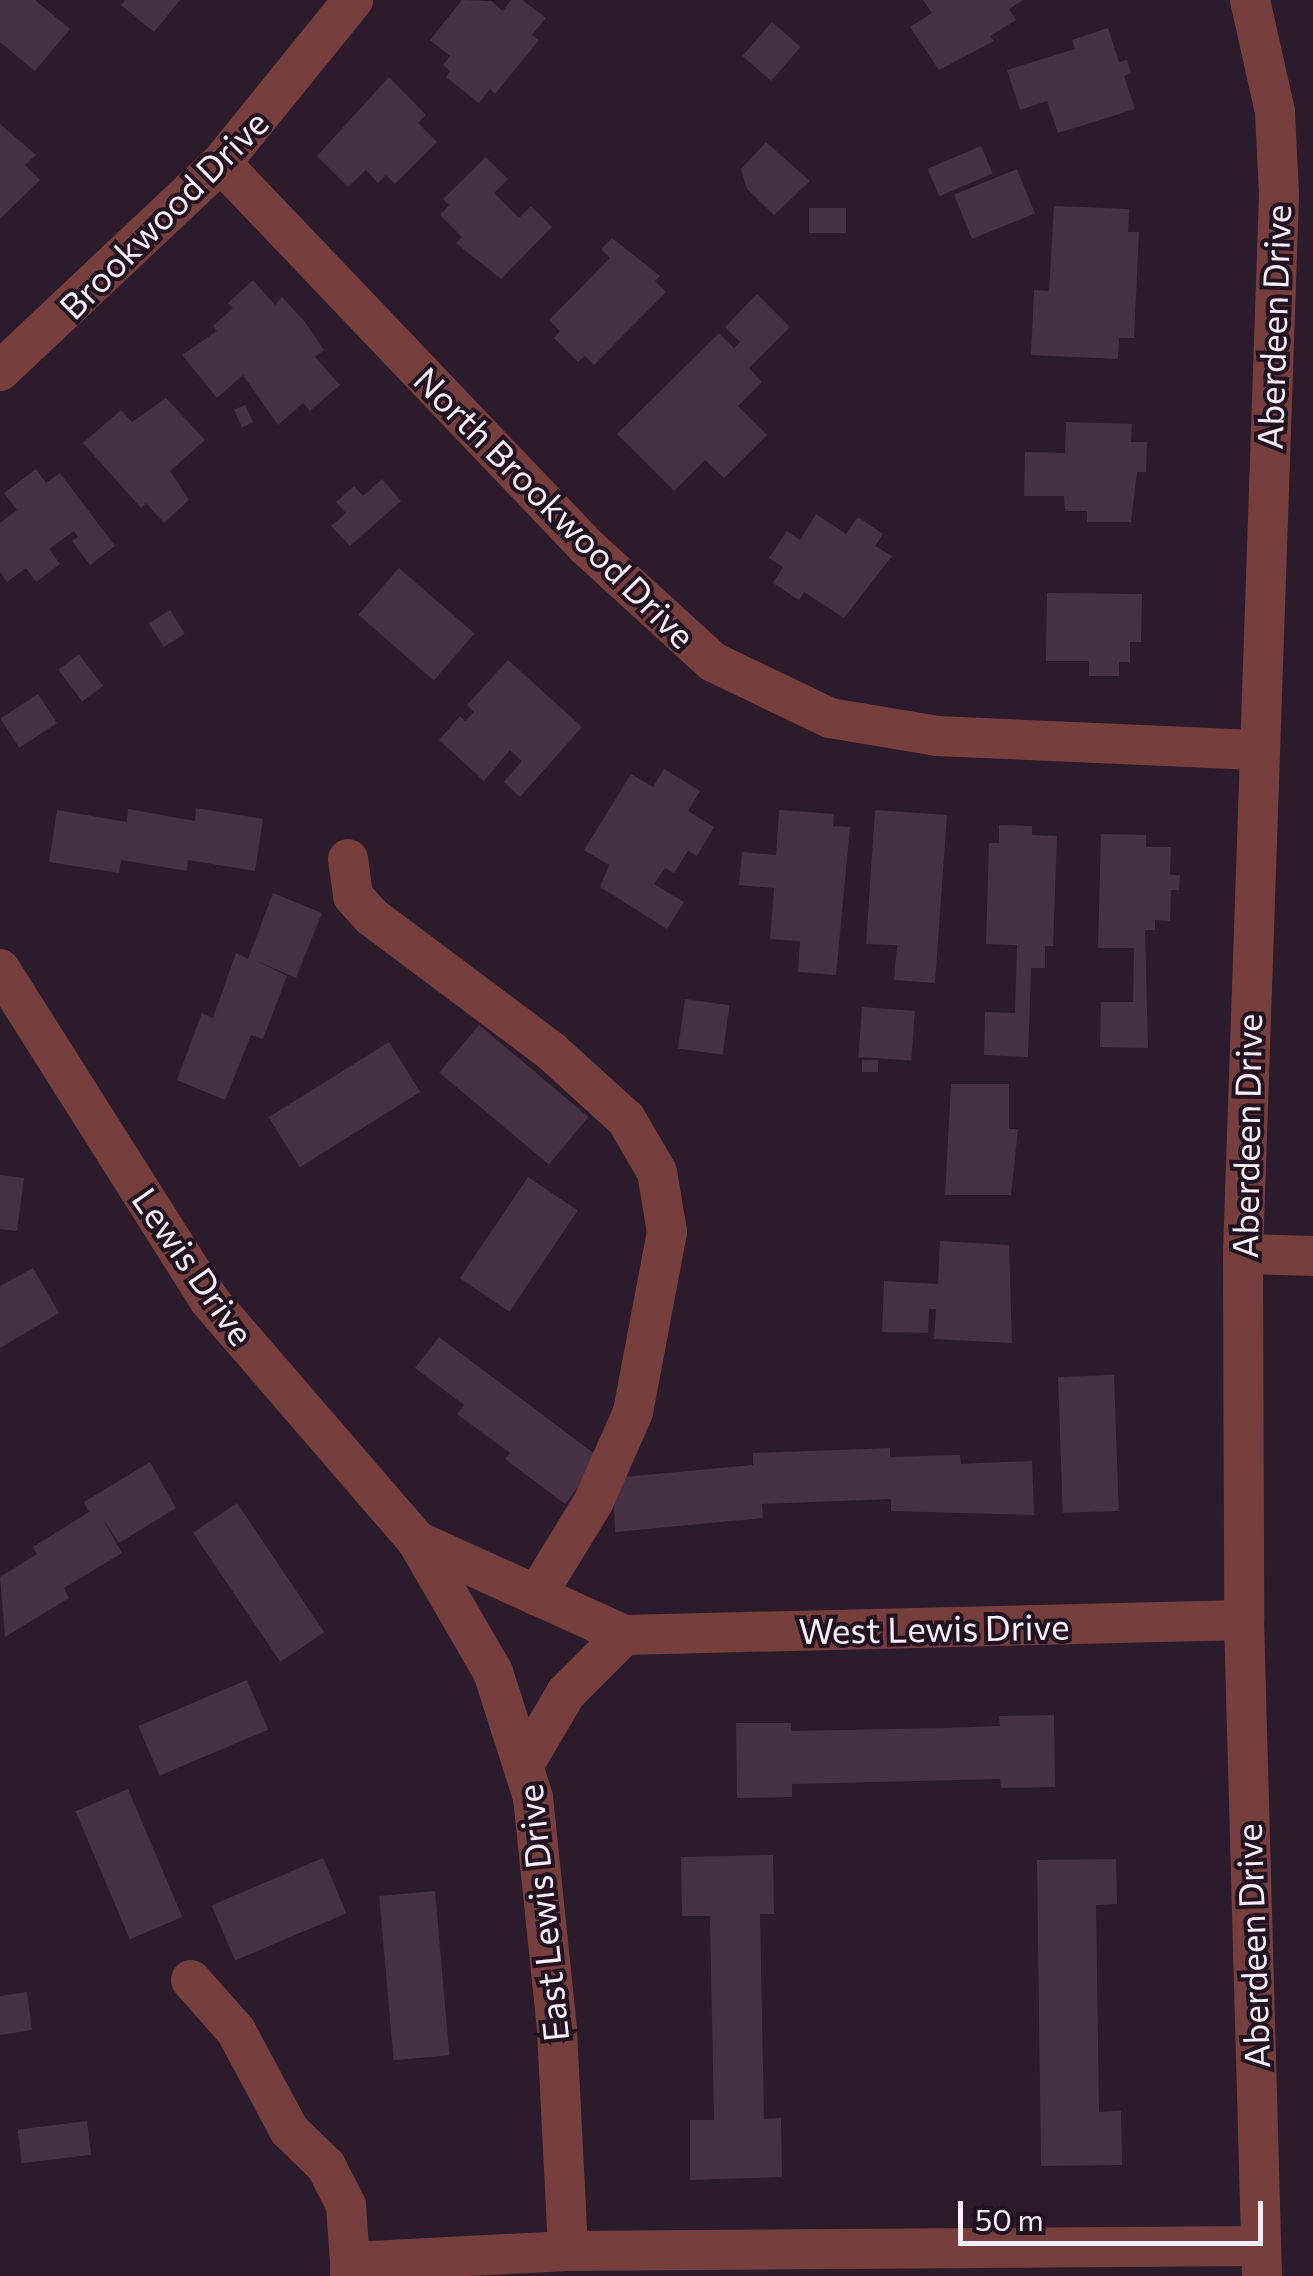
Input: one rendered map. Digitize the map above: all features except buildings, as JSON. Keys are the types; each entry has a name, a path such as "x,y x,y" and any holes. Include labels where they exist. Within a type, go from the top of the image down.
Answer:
{"street":[{"name":"Brookwood Drive","path":"0,371 221,163 353,0"},
{"name":"Aberdeen Drive","path":"1250,0 1275,112 1279,196 1256,750 1243,1254 1244,1620 1261,2261"},
{"name":"North Brookwood Drive","path":"221,163 586,547 713,662 830,718 937,736 1256,750"},
{"path":"348,859 353,896 372,917 576,1074 626,1119 657,1172 667,1232 633,1412 594,1502 536,1596"},
{"name":"Lewis Drive","path":"0,969 209,1300 416,1541"},
{"path":"1243,1254 1313,1256"},
{"name":"West Lewis Drive","path":"416,1541 624,1635 1244,1620"},
{"name":"East Lewis Drive","path":"416,1541 470,1623 526,1763 557,2031 568,2251"},
{"path":"526,1763 566,1693 624,1635"},
{"path":"191,1980 236,2031 289,2130 326,2166 346,2206 350,2269 568,2251 1261,2261"}]}
